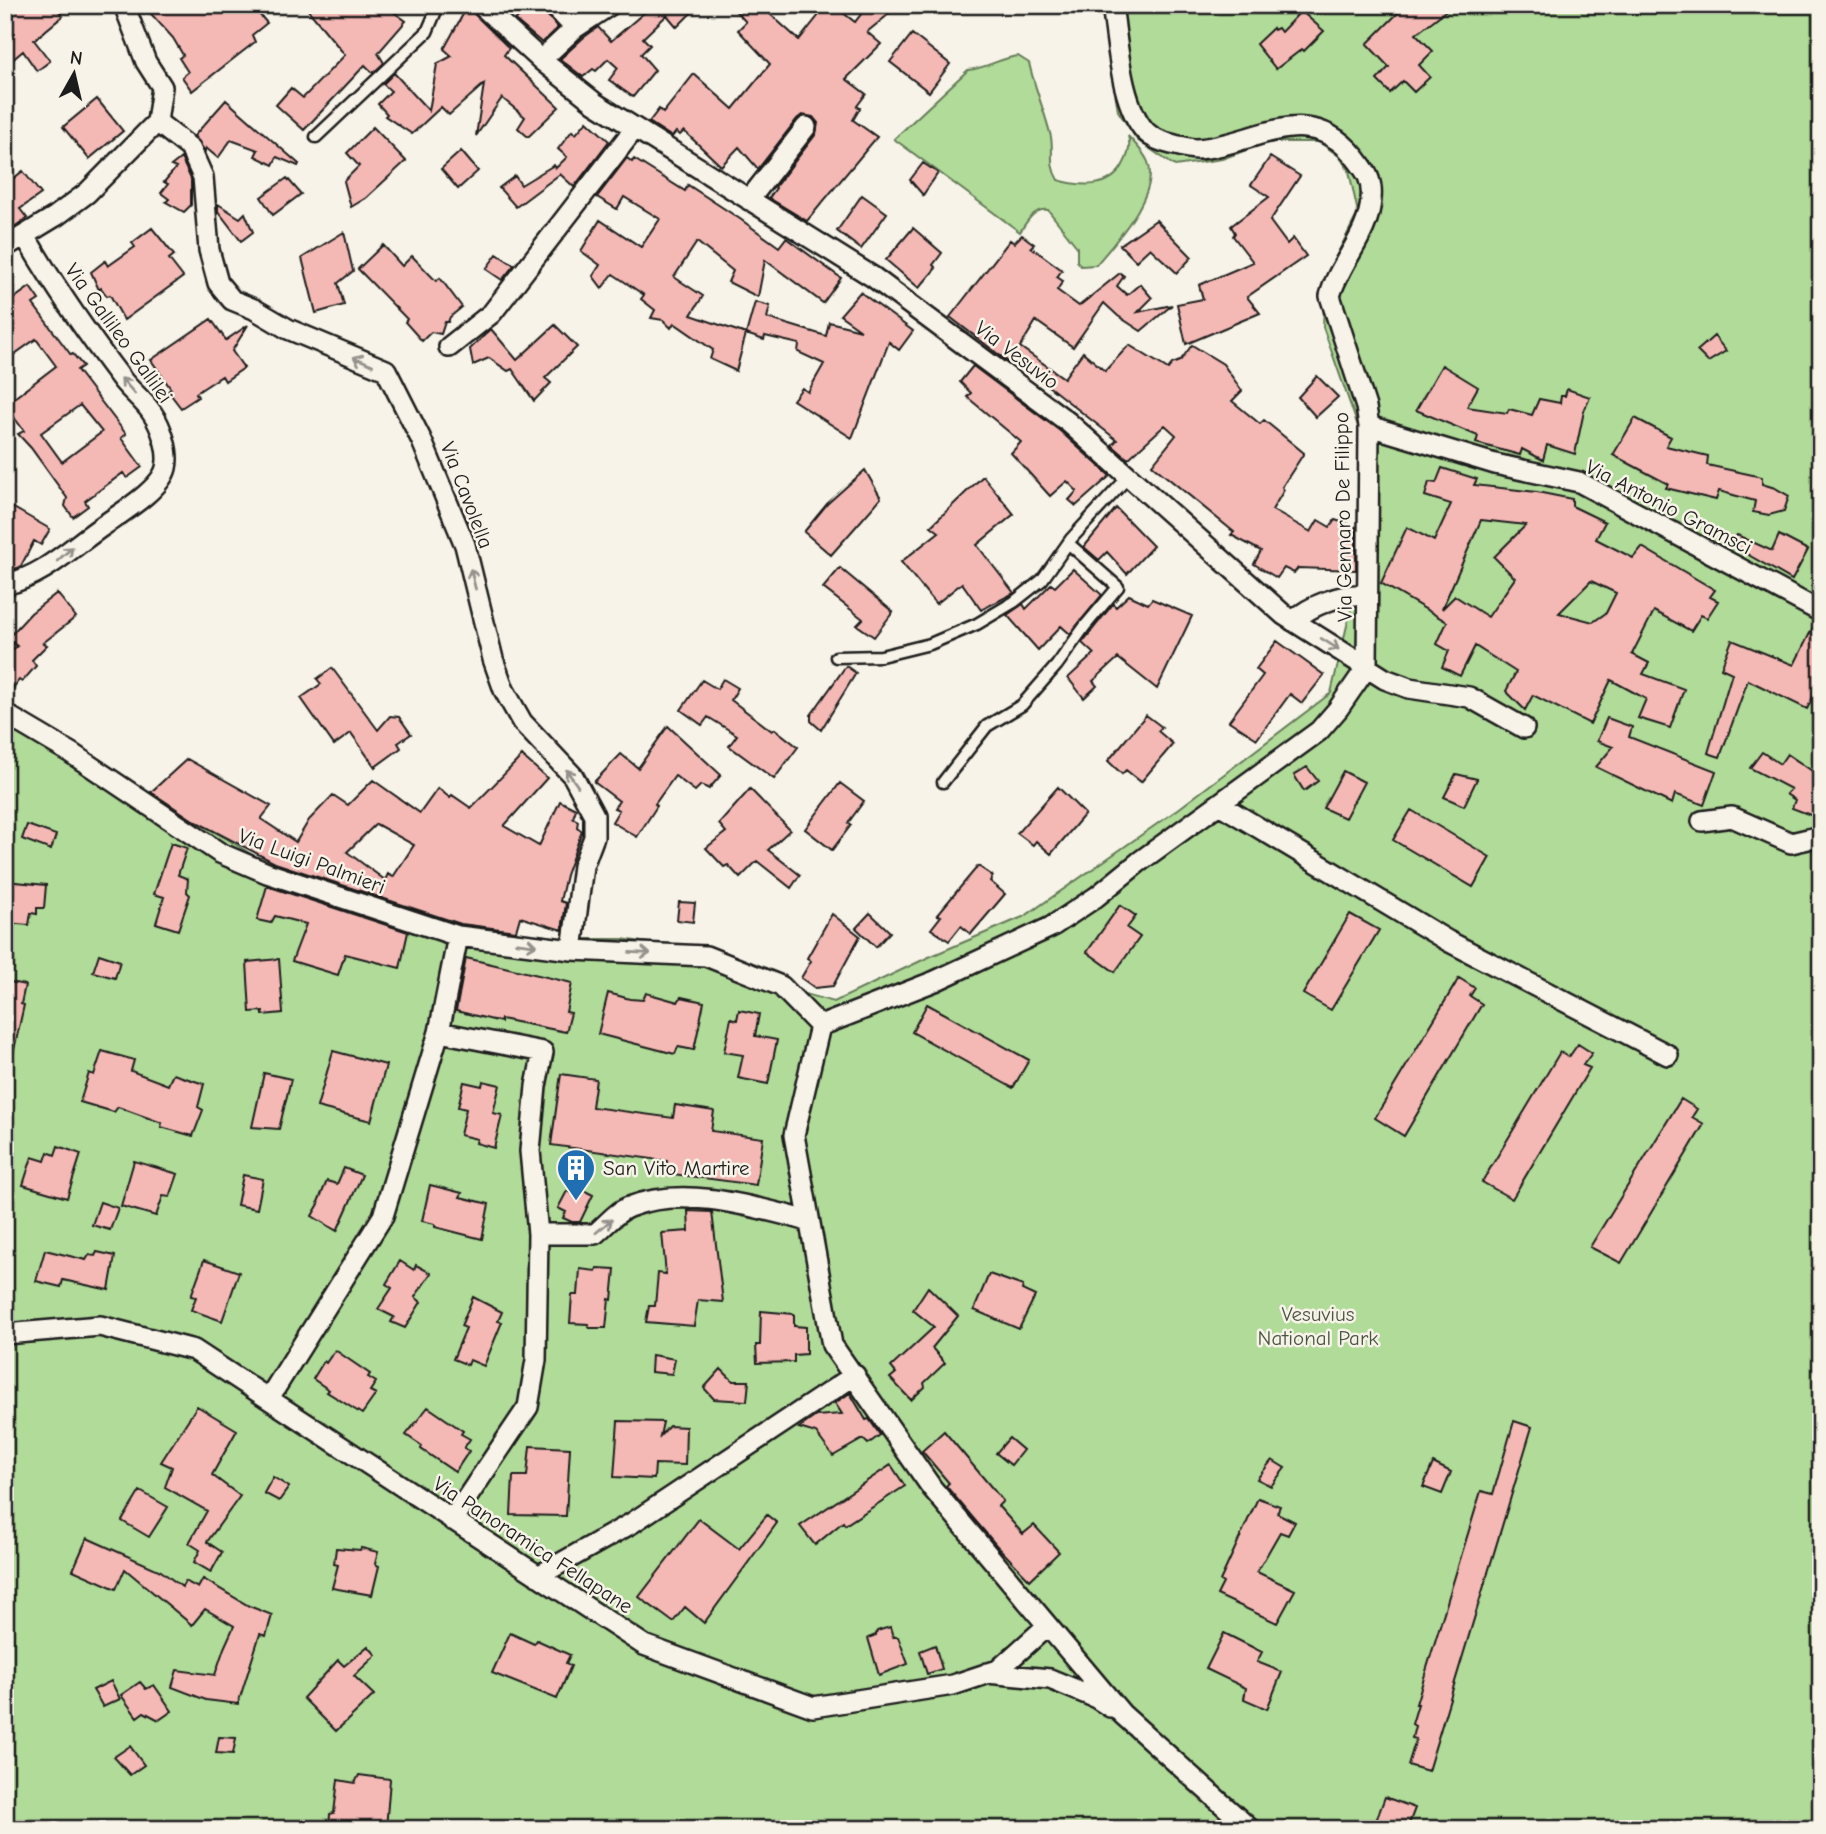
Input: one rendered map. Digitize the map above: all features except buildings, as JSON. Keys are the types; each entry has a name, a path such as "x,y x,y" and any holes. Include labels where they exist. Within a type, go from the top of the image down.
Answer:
{"street":[{"path":"5,247 87,193 157,121 162,87 146,62 124,5"},
{"name":"Via Vesuvio","path":"481,5 541,60 596,103 873,277 1068,422 1293,621 1385,679 1409,688 1469,697 1524,728"},
{"path":"553,5 575,28"},
{"path":"541,60 575,28 610,5"},
{"name":"Via Gennaro De Filippo","path":"1112,5 1131,110 1147,134 1167,144 1195,149 1264,131 1292,128 1316,130 1347,147 1370,176 1372,198 1369,214 1362,233 1335,277 1330,296 1366,407 1369,426 1367,667"},
{"name":"Via Cavolella","path":"157,121 190,148 203,177 209,250 218,284 232,300 254,309 288,329 386,370 398,390 465,545 493,659 504,690 522,722 573,776 594,815 594,836 583,866 572,950"},
{"path":"750,200 806,127"},
{"path":"449,347 492,313 635,128"},
{"name":"Via Gallileo Gallilei","path":"5,585 25,580 55,564 78,543 129,508 155,485 166,469 165,442 152,414 95,344 24,236"},
{"name":"Via Antonio Gramsci","path":"1369,426 1495,464 1579,482 1821,612"},
{"path":"1293,621 1307,609 1354,594 1366,595"},
{"path":"820,1026 935,981 1051,927 1096,897 1319,730 1338,709 1367,667"},
{"name":"Via Luigi Palmieri","path":"5,714 71,753 220,853 267,873 458,936"},
{"path":"1219,804 1448,941 1668,1055"},
{"path":"1702,821 1732,817 1791,843 1821,836"},
{"path":"269,1398 383,1216 439,1032 458,936 572,950 706,956 781,986 820,1026"},
{"path":"820,1026 794,1135 832,1345 932,1488 1122,1714 1250,1829"},
{"path":"439,1032 543,1052 536,1086 530,1150 538,1234 536,1360 528,1407 452,1520"},
{"path":"538,1234 595,1234 626,1207 665,1197 732,1202 809,1221"},
{"name":"Via Panoramica Fellapane","path":"5,1334 100,1326 194,1350 644,1645 813,1707 953,1685 987,1674 998,1670 1047,1626"},
{"path":"538,1576 632,1523 855,1375"},
{"path":"987,1674 1050,1679 1096,1698 1122,1714"}],"lane":[{"path":"316,137 427,32 436,11 435,5"},
{"path":"836,657 881,656 930,644 977,624 1014,602 1042,580 1068,543 1129,476"},
{"path":"943,782 987,726 1022,705 1118,587 1068,543"}],"green space":[{"name":"Vesuvius National Park","path":"1102,5 1821,5 1821,1829 5,1829 5,708 146,795 224,837 270,866 466,928 564,939 622,939 696,950 772,971 805,994 834,1002 1025,916 1177,810 1331,693 1358,579 1361,435 1323,327 1325,278 1358,213 1349,171 1339,156 1319,142 1268,142 1222,159 1175,166 1137,140 1118,111"},
{"path":"1018,56 1029,63 1051,137 1052,164 1058,180 1086,185 1112,178 1127,156 1128,136 1148,162 1150,175 1142,203 1124,231 1096,265 1081,266 1077,261 1077,247 1048,210 1035,213 1020,232 894,139 968,70"}],"place":[{"name":"San Vito Martire","path":"576,1202"}]}
